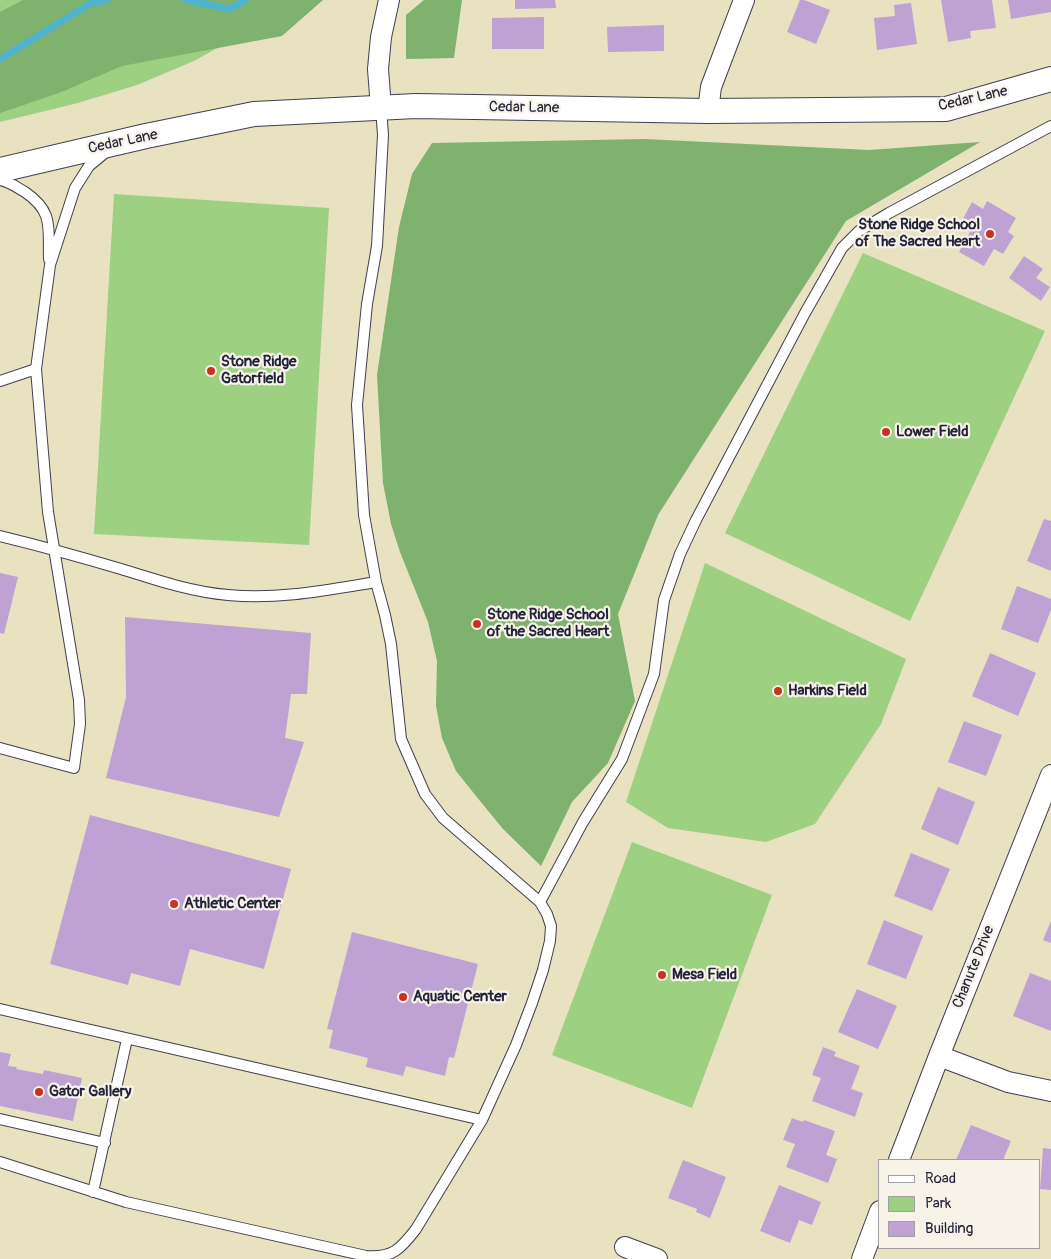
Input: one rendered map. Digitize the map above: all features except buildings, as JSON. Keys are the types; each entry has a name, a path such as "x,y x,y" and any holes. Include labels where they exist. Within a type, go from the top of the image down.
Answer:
{"street":[{"path":"381,108 378,69 381,37 390,0"},
{"path":"708,111 711,87 744,0"},
{"name":"Cedar Lane","path":"0,170 254,114 416,106 708,111 946,109 1051,79"},
{"name":"Chanute Drive","path":"899,1159 1051,775"},
{"path":"939,1056 1008,1082 1051,1091"},
{"path":"862,1259 878,1217"},
{"path":"625,1247 657,1259"}],"lane":[{"path":"0,1162 126,1202 366,1256 381,1257 391,1254 399,1248 416,1229 482,1120 532,1004 547,956 551,926 547,914 540,902 443,818 425,794 401,739 391,644 376,582 364,515 357,405 367,304 377,246 383,135 381,108"},
{"path":"540,902 584,822 622,759 654,674 664,600 680,554 805,313 842,248 859,231 1051,126"},
{"path":"0,748 74,768 80,724 79,700 48,512 36,369 50,265 75,188 89,166 117,143"},
{"path":"0,180 8,181 38,201 47,216 50,265"},
{"path":"0,381 36,369"},
{"path":"0,536 54,549 196,590 228,595 284,596 376,582"},
{"path":"0,1009 482,1120"},
{"path":"94,1192 127,1039"},
{"path":"0,1119 105,1143"}],"green space":[{"path":"1,0 292,0 248,31 194,61 137,85 78,103 0,122"},
{"path":"23,0 323,0 282,36 122,66 59,93 0,113 0,12"},
{"path":"424,0 462,0 454,58 406,59 406,15"},
{"path":"645,139 869,150 980,142 846,221 658,515 618,614 635,701 608,763 572,802 541,866 503,829 456,771 442,738 436,706 437,661 428,622 400,552 391,524 383,483 377,375 399,227 412,174 432,143"},
{"name":"Stone Ridge Gatorfield","path":"114,194 329,208 309,545 94,534"},
{"name":"Lower Field","path":"863,253 1045,331 910,621 725,533"},
{"name":"Harkins Field","path":"705,563 906,659 881,724 815,824 766,842 668,828 626,802"},
{"name":"Mesa Field","path":"632,842 772,895 692,1108 552,1055"}],"waterway":[{"path":"0,59 91,3 107,0"},
{"path":"186,0 230,9 245,0"}],"place":[{"name":"Stone Ridge School of The Sacred Heart","path":"990,234"},
{"name":"Stone Ridge Gatorfield","path":"211,371"},
{"name":"Lower Field","path":"886,432"},
{"name":"Stone Ridge School of the Sacred Heart","path":"477,624"},
{"name":"Harkins Field","path":"778,691"},
{"name":"Athletic Center","path":"174,904"},
{"name":"Mesa Field","path":"662,975"},
{"name":"Aquatic Center","path":"403,997"},
{"name":"Gator Gallery","path":"39,1092"}]}
